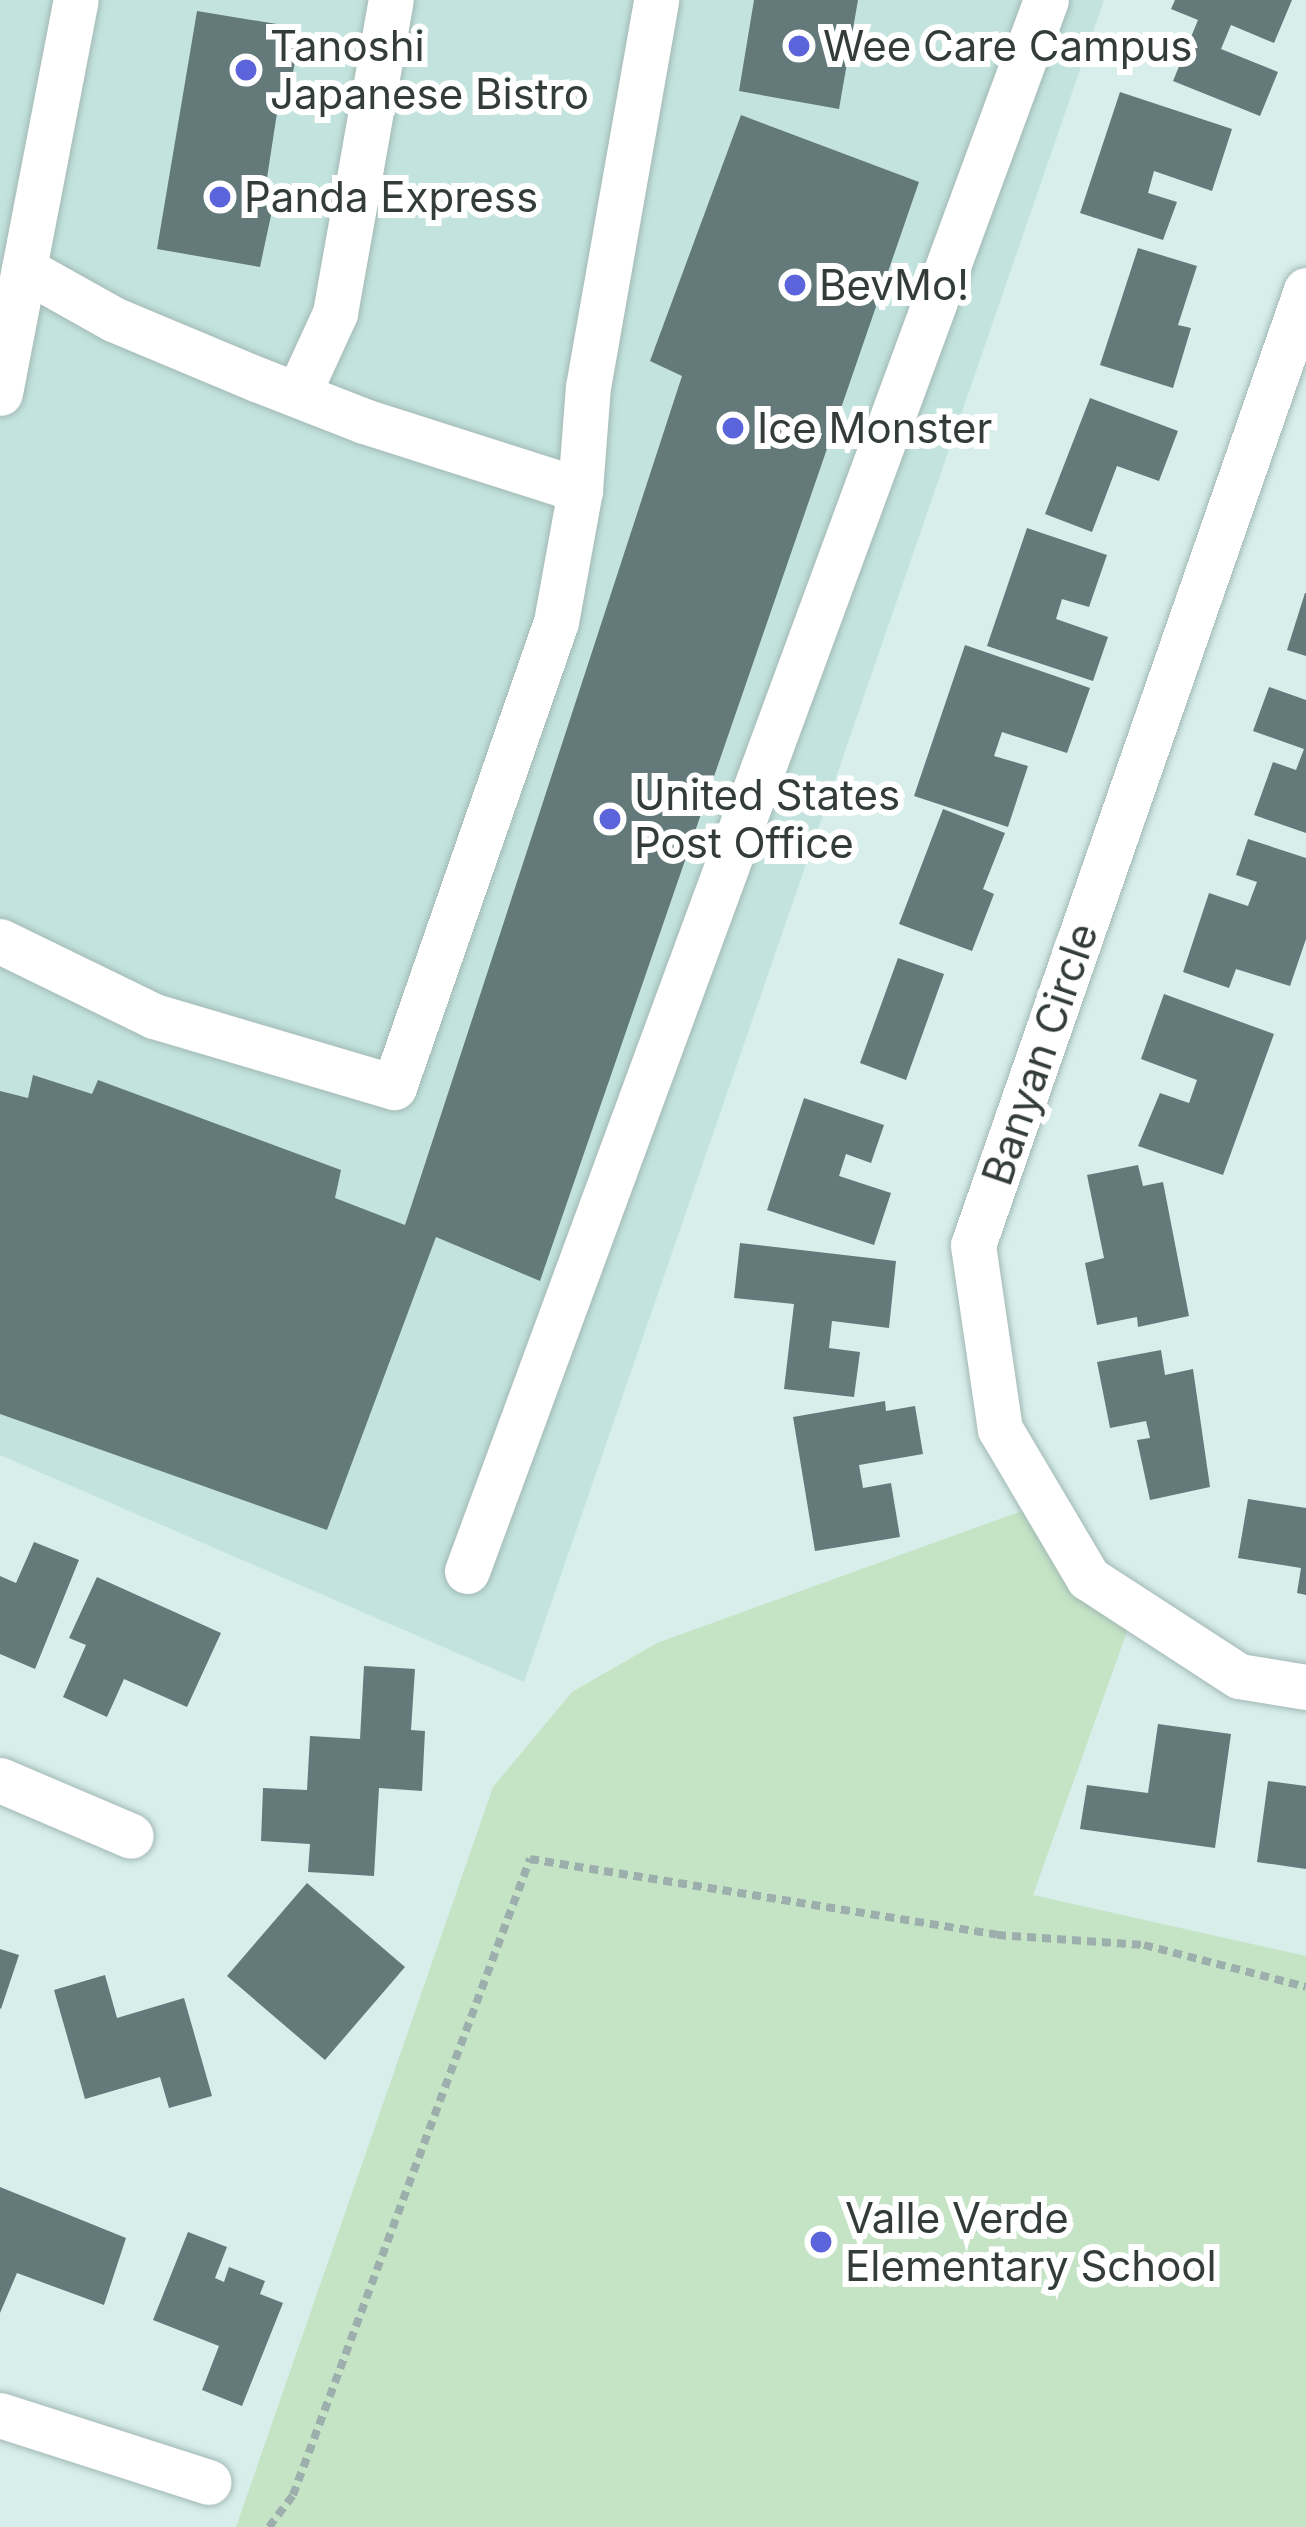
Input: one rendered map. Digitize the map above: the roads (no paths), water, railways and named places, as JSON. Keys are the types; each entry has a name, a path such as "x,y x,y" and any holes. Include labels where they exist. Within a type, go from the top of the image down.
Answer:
{"street":[{"path":"0,393 76,0"},
{"path":"298,394 335,313 392,0"},
{"path":"0,941 154,1016 394,1087 556,622 580,490 588,388 653,0"},
{"path":"467,1571 1046,0"},
{"path":"24,269 113,319 364,421 580,490"},
{"name":"Banyan Circle","path":"1306,290 973,1246 1000,1429 1088,1578 1239,1676 1306,1687"},
{"path":"0,1780 130,1836"},
{"path":"0,2415 209,2482"}],"place":[{"name":"Wee Care Campus","path":"799,46"},
{"name":"Tanoshi Japanese Bistro","path":"246,70"},
{"name":"Panda Express","path":"220,197"},
{"name":"BevMo!","path":"795,285"},
{"name":"Ice Monster","path":"733,428"},
{"name":"United States Post Office","path":"610,819"},
{"name":"Valle Verde Elementary School","path":"821,2242"}]}
